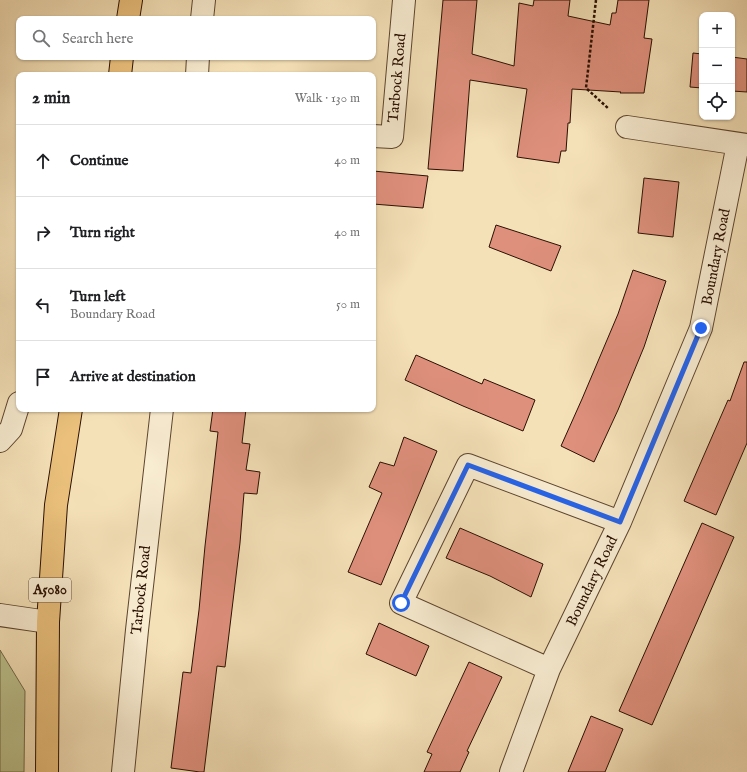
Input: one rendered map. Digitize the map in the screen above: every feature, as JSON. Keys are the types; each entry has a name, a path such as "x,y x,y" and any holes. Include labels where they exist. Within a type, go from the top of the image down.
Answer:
{"main road":[{"path":"128,16 130,0"},
{"path":"120,72 122,60"},
{"name":"A5080","path":"48,772 48,622 56,505 71,412"}],"street":[{"path":"202,16 204,0"},
{"name":"Tarbock Road","path":"376,136 392,137 404,0"},
{"path":"197,72 198,60"},
{"path":"627,127 743,144"},
{"name":"Boundary Road","path":"511,772 549,669 620,522 701,328 743,144"},
{"path":"0,441 11,429 16,412"},
{"name":"Tarbock Road","path":"123,772 137,630 162,412"},
{"path":"549,669 401,603 468,465 620,522"},
{"path":"0,615 48,622"}],"path":[{"path":"596,0 586,88 627,127"}],"green space":[{"path":"0,650 25,691 24,772 0,772"}],"building":[{"path":"443,0 477,0 472,54 514,66 519,3 533,6 534,0 570,0 568,16 610,25 612,13 616,13 618,0 649,0 644,38 652,39 644,93 620,93 621,92 572,89 570,123 568,123 566,151 561,151 559,163 517,157 527,89 470,80 463,171 428,169"},
{"path":"693,53 699,54 699,88 690,87"},
{"path":"735,57 747,59 747,92 735,91"},
{"path":"376,171 428,176 423,208 376,204"},
{"path":"644,178 679,182 673,237 638,233"},
{"path":"496,225 561,246 551,271 489,247"},
{"path":"633,270 666,281 644,347 618,410 594,462 561,446 618,314"},
{"path":"416,355 482,384 484,379 535,400 523,431 405,380"},
{"path":"744,362 747,362 747,443 716,515 684,501 728,400 730,401"},
{"path":"213,412 246,412 242,443 250,444 246,470 260,472 257,494 244,493 240,543 225,667 217,666 204,772 200,772 171,768 183,672 191,673 199,610 218,432 210,431"},
{"path":"404,437 437,451 381,585 348,572 382,493 369,487 380,462 394,466"},
{"path":"702,523 734,537 652,725 619,711"},
{"path":"460,528 543,564 531,597 490,576 446,558"},
{"path":"379,623 429,646 416,676 366,654"},
{"path":"469,662 502,677 467,751 469,752 460,772 424,772 432,754 427,752"},
{"path":"591,716 623,729 605,772 568,772"}],"route":[{"path":"401,603 468,465 620,522 701,328"}]}
